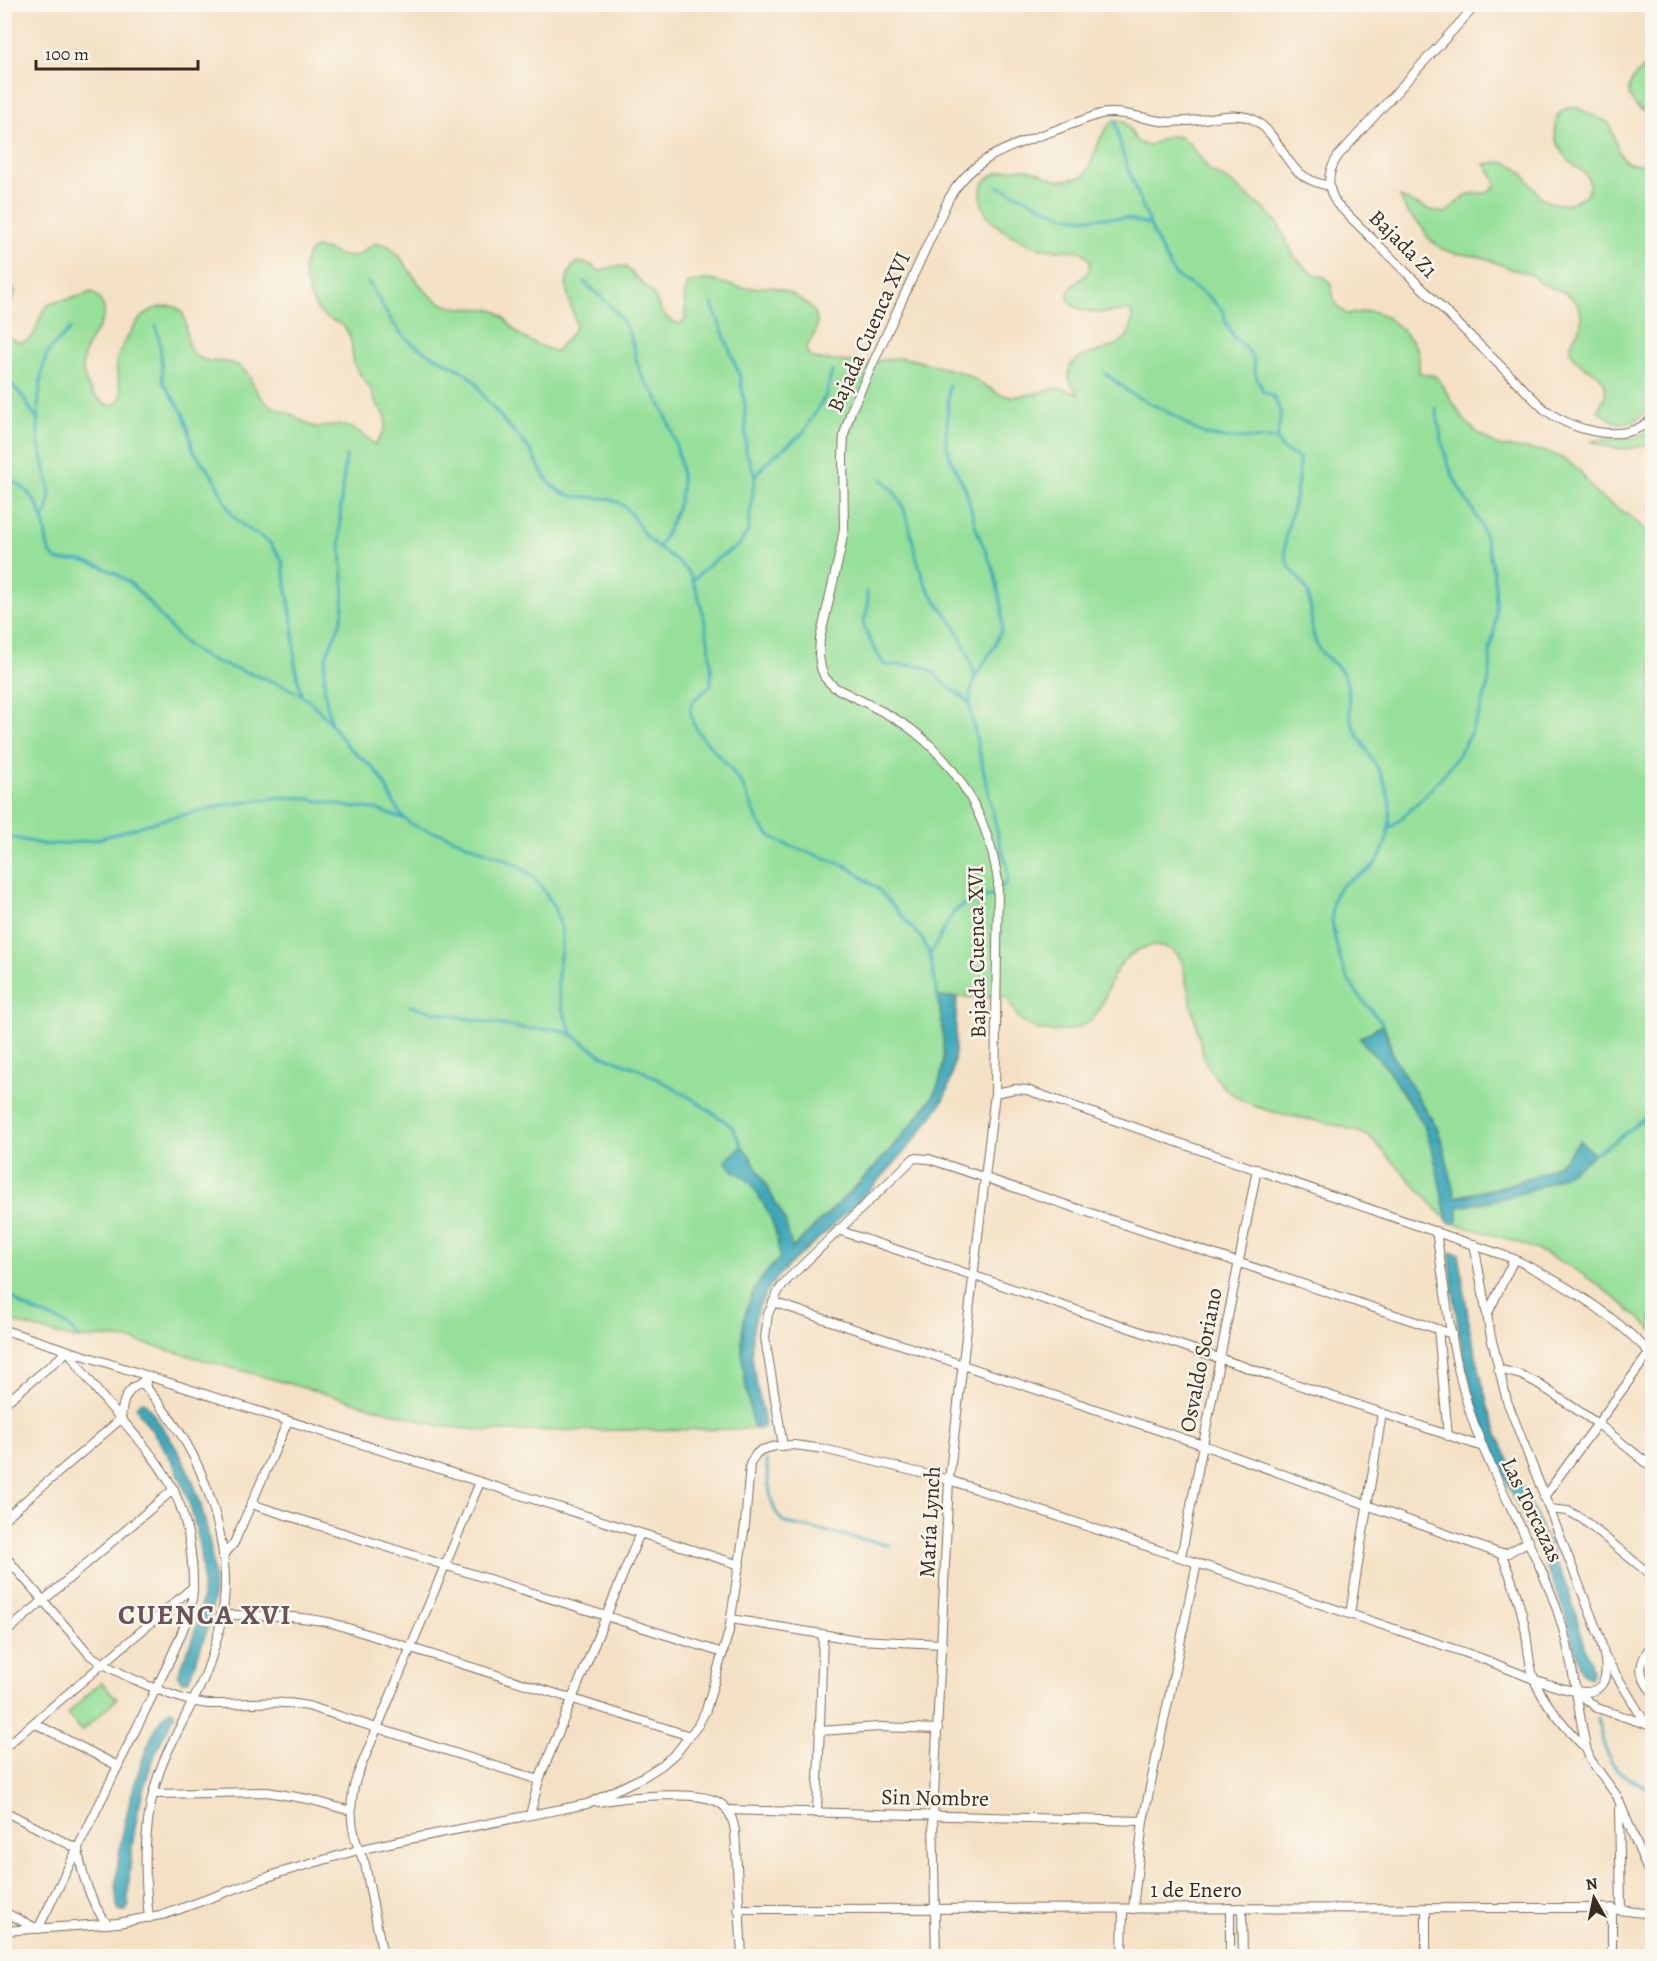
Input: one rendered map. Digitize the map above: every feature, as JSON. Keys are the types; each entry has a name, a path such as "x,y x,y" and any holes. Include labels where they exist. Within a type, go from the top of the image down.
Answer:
{"street":[{"path":"1329,186 1332,165 1338,156 1477,4"},
{"name":"Bajada Cuenca XVI","path":"995,1093 998,880 988,835 965,788 953,770 924,740 909,728 834,687 825,678 821,668 820,639 844,528 844,435 851,411 949,198 958,183 971,170 1002,149 1101,114 1113,112 1129,113 1168,122 1245,116 1259,123 1298,174 1313,183 1329,186"},
{"name":"Bajada Z1","path":"1329,186 1337,204 1544,409 1555,417 1577,426 1606,432 1635,430 1645,426 1653,419"},
{"path":"995,1093 1015,1089 1027,1090 1474,1244 1514,1259 1574,1292 1625,1329 1651,1353 1544,1497"},
{"name":"María Lynch","path":"936,1956 933,1816 950,1480 995,1093"},
{"path":"783,1446 765,1338 765,1326 773,1302 788,1279 914,1158 929,1159 1452,1334"},
{"name":"Osvaldo Soriano","path":"1181,1557 1257,1169"},
{"path":"837,1230 1483,1448"},
{"name":"Las Torcazas","path":"1436,1231 1452,1334 1467,1404 1483,1448 1542,1569 1561,1623 1590,1759 1617,1796 1653,1881"},
{"path":"4,1931 107,1924 149,1918 287,1870 358,1850 587,1804 653,1771 677,1752 706,1710 731,1619 747,1515 750,1464 761,1450 783,1446 824,1449 950,1480 1533,1677 1576,1691 1589,1692 1601,1685 1605,1671 1604,1654 1592,1615 1510,1411 1498,1370 1474,1244"},
{"path":"1487,1315 1514,1259"},
{"path":"773,1302 1203,1446 1501,1553 1508,1553 1529,1541"},
{"path":"1438,1329 1448,1436"},
{"path":"4,1330 740,1564"},
{"path":"4,1404 68,1351"},
{"path":"38,1929 156,1688 186,1621 193,1587 186,1523 174,1489 155,1458 99,1393 68,1351"},
{"path":"1498,1370 1529,1378 1598,1425 1653,1467"},
{"path":"4,1519 122,1419 122,1404 135,1385 160,1380"},
{"path":"142,1382 193,1455 208,1495 223,1556 225,1576 222,1616 213,1652 194,1702 165,1759 153,1794 147,1830 145,1869 149,1918"},
{"path":"1350,1614 1382,1413"},
{"path":"223,1556 234,1543 288,1421"},
{"path":"383,1956 364,1864 358,1850 351,1799 357,1776 480,1482"},
{"path":"4,1634 174,1489"},
{"path":"251,1504 723,1653"},
{"path":"1549,1509 1568,1511 1581,1518 1653,1576"},
{"path":"530,1815 539,1780 640,1533"},
{"path":"1501,1553 1512,1578 1525,1630 1533,1677 1538,1688 1570,1733 1587,1751"},
{"path":"4,1555 90,1655 156,1688 194,1702 210,1704 255,1701 290,1702 325,1710 539,1780"},
{"path":"1133,1909 1143,1821 1197,1563"},
{"path":"4,1749 193,1587"},
{"path":"222,1616 274,1615 312,1618 411,1647 690,1736"},
{"path":"731,1619 858,1640 942,1644"},
{"path":"817,1813 823,1635"},
{"path":"1653,1644 1644,1656 1640,1668 1644,1681 1653,1692"},
{"path":"1604,1654 1649,1725"},
{"path":"1576,1691 1597,1708 1649,1725"},
{"path":"34,1723 118,1766"},
{"path":"819,1731 879,1727 938,1729"},
{"path":"153,1794 267,1792 308,1799 351,1811"},
{"name":"Sin Nombre","path":"587,1804 641,1797 696,1796 714,1800 727,1810 1143,1821"},
{"name":"Las Torcazas","path":"1612,1956 1621,1827 1617,1796"},
{"path":"727,1810 735,1831 742,1956"},
{"path":"4,1811 78,1849"},
{"path":"78,1849 87,1890 107,1924"},
{"path":"1230,1908 1230,1956"},
{"path":"1242,1908 1243,1956"},
{"path":"1426,1908 1426,1956"},
{"name":"1 de Enero","path":"738,1909 1617,1909 1653,1914"},
{"path":"1122,1956 1123,1909"},
{"path":"4,1912 38,1929"}],"green space":[{"path":"1652,57 1652,116 1633,102 1629,92 1633,79"},
{"path":"1575,107 1609,123 1620,153 1628,162 1645,163 1650,156 1652,136 1651,393 1645,413 1626,423 1616,422 1597,410 1605,396 1603,381 1570,352 1571,344 1581,324 1581,312 1576,302 1566,293 1540,283 1530,274 1482,257 1442,249 1428,238 1423,228 1407,212 1400,197 1430,210 1445,213 1466,195 1486,193 1492,189 1496,185 1494,177 1485,164 1502,162 1509,163 1520,170 1546,201 1564,204 1578,200 1588,191 1588,178 1562,152 1555,134 1560,112"},
{"path":"1115,120 1123,121 1141,144 1150,145 1170,136 1181,137 1190,144 1210,171 1229,181 1271,215 1294,256 1310,272 1330,282 1339,308 1347,314 1375,312 1405,333 1417,349 1419,373 1435,376 1464,420 1480,435 1498,446 1551,453 1567,461 1579,470 1596,494 1632,518 1652,536 1652,1330 1599,1286 1555,1258 1519,1243 1456,1224 1458,1207 1518,1194 1547,1183 1575,1168 1573,1147 1565,1159 1544,1172 1513,1183 1455,1197 1437,1128 1393,1056 1383,1024 1360,1038 1385,1066 1424,1125 1434,1156 1447,1220 1371,1138 1325,1122 1276,1113 1254,1106 1233,1095 1216,1079 1203,1055 1182,962 1171,950 1154,946 1138,950 1129,956 1113,977 1096,1015 1087,1023 1069,1030 1039,1030 1030,1026 1017,1016 1008,997 938,997 943,1059 940,1080 934,1093 882,1159 791,1249 785,1220 750,1156 733,1170 750,1182 768,1209 777,1238 780,1258 763,1277 752,1296 745,1316 742,1337 745,1380 753,1426 757,1429 490,1431 441,1426 128,1339 103,1337 75,1339 5,1320 4,333 15,341 27,341 35,333 43,310 47,306 92,292 104,307 104,314 86,349 84,375 91,391 112,406 122,395 117,359 132,329 147,313 160,307 174,307 183,314 189,346 201,359 237,365 246,373 263,400 313,427 337,425 350,427 375,445 385,427 385,416 356,368 347,331 342,325 324,316 315,306 306,283 304,268 313,249 325,249 351,257 378,243 390,247 419,284 435,299 453,307 488,309 497,312 523,337 555,352 576,325 566,283 572,268 579,262 591,265 600,271 615,266 626,267 653,294 669,320 679,324 685,321 686,285 708,280 745,288 773,287 800,299 815,314 817,327 806,349 810,357 821,360 867,363 896,358 911,359 966,374 999,394 1010,397 1057,388 1079,394 1069,378 1070,367 1077,359 1123,340 1130,330 1132,314 1128,310 1106,313 1085,311 1072,305 1068,298 1069,292 1089,270 1088,257 1076,250 1055,250 1032,245 1011,235 992,221 986,212 982,202 982,186 995,174 1015,169 1039,172 1057,180 1084,176 1089,169 1100,139"},
{"path":"5,281 10,283 15,292 5,311"},
{"path":"1652,431 1652,443 1635,447 1621,449 1591,441 1638,437"},
{"path":"101,1682 117,1699 82,1731 67,1714"}],"water":[{"path":"938,997 957,997 953,1066 946,1094 940,1105 888,1171 838,1221 787,1266 760,1303 752,1338 752,1359 765,1423 763,1428 757,1429 753,1426 745,1380 742,1337 751,1296 763,1277 780,1258 775,1229 768,1212 751,1183 725,1161 742,1146 750,1156 785,1220 792,1249 882,1159 919,1115 938,1086 942,1069 943,1038"},
{"path":"1383,1024 1393,1056 1437,1128 1455,1197 1513,1184 1544,1172 1565,1158 1580,1140 1594,1154 1580,1165 1548,1183 1512,1196 1458,1207 1456,1224 1449,1223 1434,1156 1424,1125 1385,1066 1360,1038"},
{"path":"1453,1252 1459,1254 1470,1330 1488,1407 1504,1450 1537,1517 1569,1592 1593,1672 1591,1678 1583,1675 1557,1592 1500,1468 1476,1403 1463,1354 1455,1304 1450,1254"},
{"path":"142,1401 180,1455 198,1496 208,1534 214,1593 212,1610 189,1679 185,1682 180,1680 178,1675 200,1614 202,1571 200,1552 192,1514 181,1480 166,1451 138,1411 136,1406"},
{"path":"170,1710 174,1711 175,1715 153,1760 139,1808 131,1857 128,1907 126,1911 119,1911 116,1895 117,1870 129,1806 148,1744 159,1722"}],"waterway":[{"path":"1115,120 1122,152 1153,233 1165,257 1175,275 1209,297 1223,311 1234,338 1246,348 1253,358 1256,376 1263,391 1274,397 1281,413 1277,439 1282,449 1299,458 1296,492 1285,554 1291,569 1307,591 1313,635 1319,649 1340,669 1345,678 1353,725 1385,784 1390,807 1390,824 1380,857 1369,869 1339,888 1333,902 1332,912 1338,950 1349,981 1383,1024"},
{"path":"998,186 1062,215 1078,218 1127,218 1150,225"},
{"path":"584,282 623,321 631,338 643,378 662,407 676,446 681,473 680,498 658,549"},
{"path":"369,283 391,319 407,339 460,370 476,383 489,403 530,450 542,473 552,485 568,495 602,498 620,503 627,509 649,540 684,567 696,589 701,605 711,673 711,685 693,701 690,709 693,723 743,786 759,823 769,835 785,844 847,866 878,889 922,939 930,955 938,997"},
{"path":"712,304 740,377 745,406 746,452 755,475"},
{"path":"156,326 163,382 183,413 193,450 214,478 232,515 245,527 269,542 282,560 301,694"},
{"path":"43,520 50,492 38,436 40,384 48,353 70,329"},
{"path":"693,580 712,562 739,545 748,531 755,476 769,460 803,433 826,395 832,371"},
{"path":"1105,373 1130,393 1207,435 1223,438 1277,439"},
{"path":"4,376 24,398 37,420"},
{"path":"930,955 953,913 962,906 993,894 1008,879 1007,865 1000,844 970,710 970,695 975,677 994,647 1002,628 1002,608 994,571 977,531 966,490 949,456 946,440 949,385"},
{"path":"1388,830 1424,796 1454,761 1476,721 1490,673 1490,651 1495,627 1496,602 1490,556 1479,520 1448,465 1436,408"},
{"path":"331,722 324,671 327,654 343,611 340,520 346,456"},
{"path":"4,477 24,489 37,505 43,519 48,548 54,557 60,561 76,560 89,563 115,573 137,589 174,632 195,651 221,664 276,683 302,696 323,714 350,748 376,771 396,807 408,822 504,859 527,871 544,891 561,927 558,988 573,1035"},
{"path":"882,479 900,500 925,582 960,635 975,677"},
{"path":"866,591 868,605 864,627 885,665 923,667 936,675 970,705"},
{"path":"4,836 46,845 95,840 161,820 225,805 282,797 304,798 375,809 404,819"},
{"path":"410,1006 525,1029 557,1029 573,1035 601,1055 639,1069 688,1096 733,1128 742,1146"},
{"path":"1594,1154 1625,1134 1652,1111"},
{"path":"4,1287 20,1304 66,1325 80,1339"},
{"path":"766,1460 773,1504 780,1518 786,1523 889,1545"},
{"path":"1597,1718 1604,1745 1612,1763 1627,1777 1652,1789"}],"district":[{"name":"CUENCA XVI","path":"205,1615"}]}
